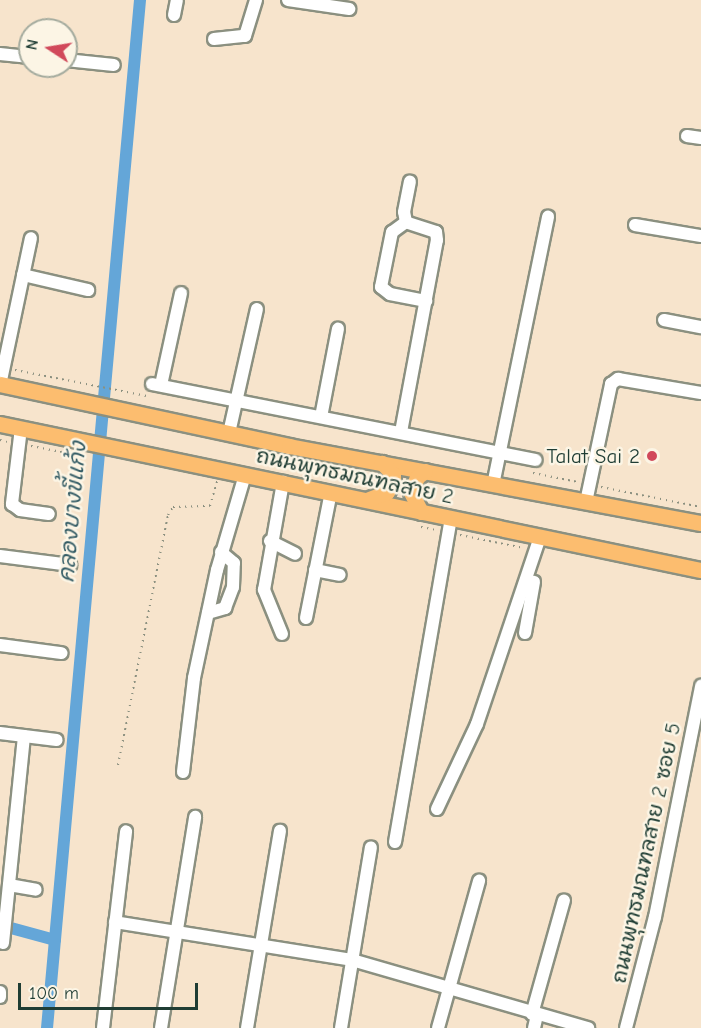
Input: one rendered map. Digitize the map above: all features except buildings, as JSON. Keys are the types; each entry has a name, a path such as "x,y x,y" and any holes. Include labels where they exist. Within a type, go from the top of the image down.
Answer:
{"main road":[{"name":"ถนนพุทธมณฑลสาย 2","path":"0,385 171,419 229,433 701,524"},
{"name":"ถนนพุทธมณฑลสาย 2","path":"0,424 369,499 421,512 701,570"},
{"path":"369,499 389,489 393,474 382,463"},
{"path":"421,512 411,492 417,477 425,471"}],"street":[{"path":"174,15 177,0"},
{"path":"214,39 245,36 256,0"},
{"path":"288,0 349,9"},
{"path":"0,54 18,56"},
{"path":"78,61 114,65"},
{"path":"687,136 701,138"},
{"path":"406,222 404,212 410,182"},
{"path":"493,485 548,217"},
{"path":"401,432 426,301 436,232 406,222"},
{"path":"406,222 392,232 381,287 390,294 426,301"},
{"path":"635,225 701,236"},
{"path":"0,385 31,237"},
{"path":"23,275 88,290"},
{"path":"181,293 157,384 536,460"},
{"path":"229,433 257,309"},
{"path":"664,320 701,327"},
{"path":"321,417 338,329"},
{"path":"586,502 611,384 618,379 701,393"},
{"path":"21,428 12,504 20,510 49,514"},
{"path":"183,772 188,714 207,613 221,552 245,475"},
{"path":"282,634 264,590 270,541 283,482"},
{"path":"306,618 331,492"},
{"path":"394,842 451,518"},
{"path":"525,633 542,537"},
{"path":"437,809 477,724 542,537"},
{"path":"270,541 295,554"},
{"path":"207,613 225,608 232,587 234,563 221,552"},
{"path":"0,556 70,565"},
{"path":"315,570 340,575"},
{"path":"0,645 62,653"},
{"name":"ถนนพุทธมณฑลสาย 2 ซอย 5","path":"626,1028 655,917 701,686"},
{"path":"0,733 57,740"},
{"path":"3,943 24,736"},
{"path":"161,1028 195,817"},
{"path":"103,1028 126,831"},
{"path":"248,1028 280,831"},
{"path":"341,1028 370,847"},
{"path":"438,1028 479,881"},
{"path":"9,885 36,890"},
{"path":"534,1028 535,1015 564,900"},
{"path":"115,922 352,960 535,1015 588,1028"}],"path":[{"path":"4,368 153,397"},
{"path":"118,765 168,515 173,507 210,506 220,469"}],"waterway":[{"name":"คลองบางขี้แก้ง","path":"47,1028 140,0"},
{"path":"0,925 55,940"}],"place":[{"name":"Talat Sai 2","path":"652,456"}]}
